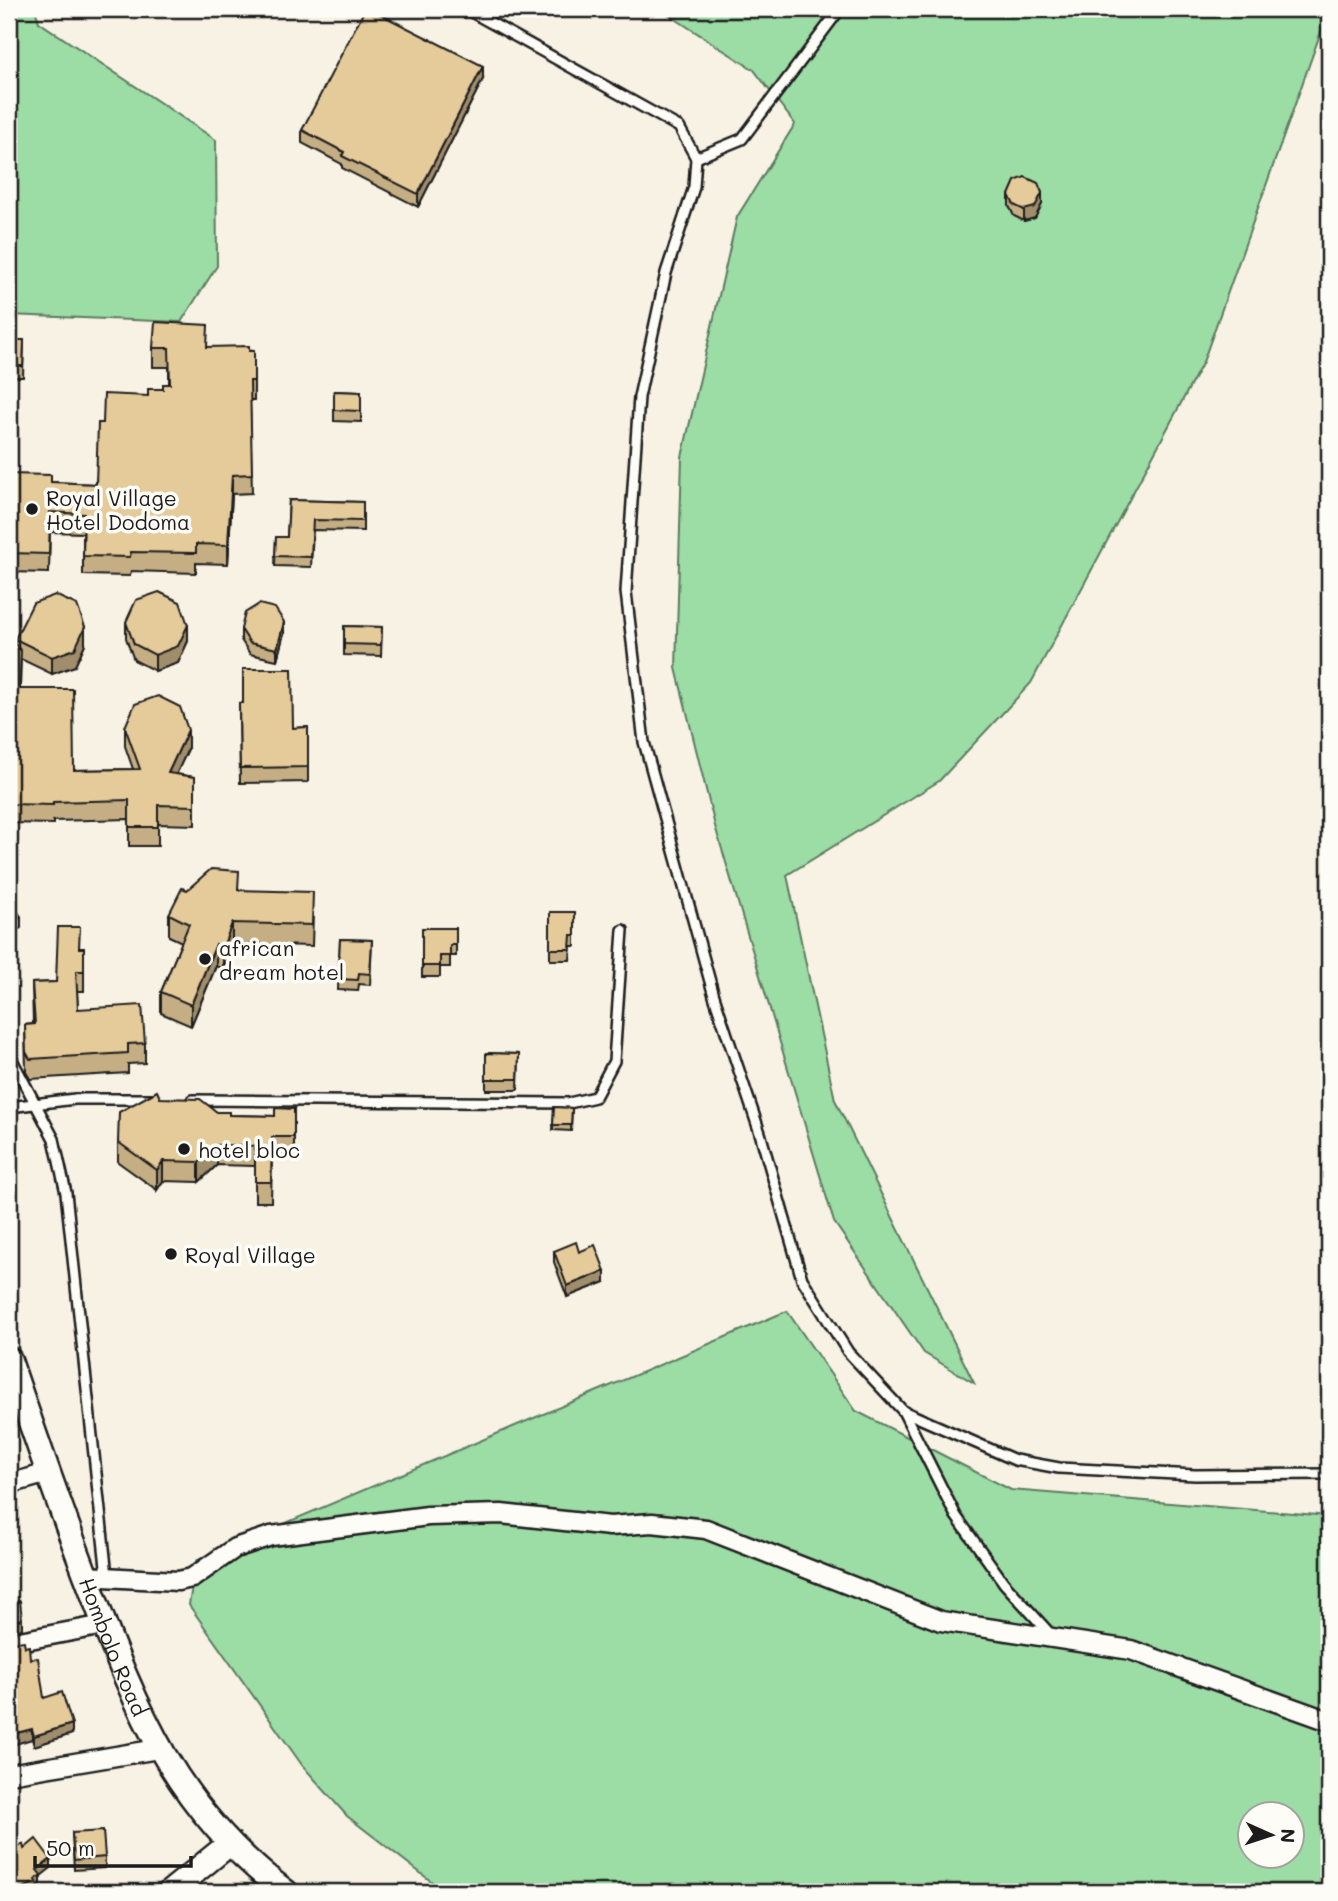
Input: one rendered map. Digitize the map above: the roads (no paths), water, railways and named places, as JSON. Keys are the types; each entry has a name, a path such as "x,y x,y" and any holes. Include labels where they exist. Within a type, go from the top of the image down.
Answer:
{"street":[{"name":"Hombolo Road","path":"9,1359 48,1474 96,1576 104,1625 117,1664 158,1749 178,1782 229,1844 286,1892"},
{"path":"9,1484 48,1474"},
{"path":"96,1576 178,1581 192,1578 235,1548 271,1536 428,1516 500,1514 610,1526 682,1525 724,1536 942,1621 1131,1650 1329,1721"},
{"path":"9,1643 104,1625"},
{"path":"9,1774 158,1749"},
{"path":"170,1892 229,1844"}],"lane":[{"path":"466,9 679,127 696,158 694,187 666,273 639,397 625,592 645,742 714,996 760,1133 802,1279 848,1352 903,1411 956,1516 1004,1583 1054,1638"},
{"path":"696,158 742,139 840,9"},
{"path":"185,1100 569,1103 595,1097 614,1061 623,930"},
{"path":"9,1054 54,1139 66,1193 96,1576"},
{"path":"9,1107 36,1102 171,1100"},
{"path":"903,1411 1015,1460 1059,1468 1195,1475 1329,1474"}],"place":[{"name":"Royal Village Hotel Dodoma","path":"32,509"},
{"name":"african dream hotel","path":"205,959"},
{"name":"hotel bloc","path":"184,1149"},
{"name":"Royal Village","path":"171,1254"}]}
